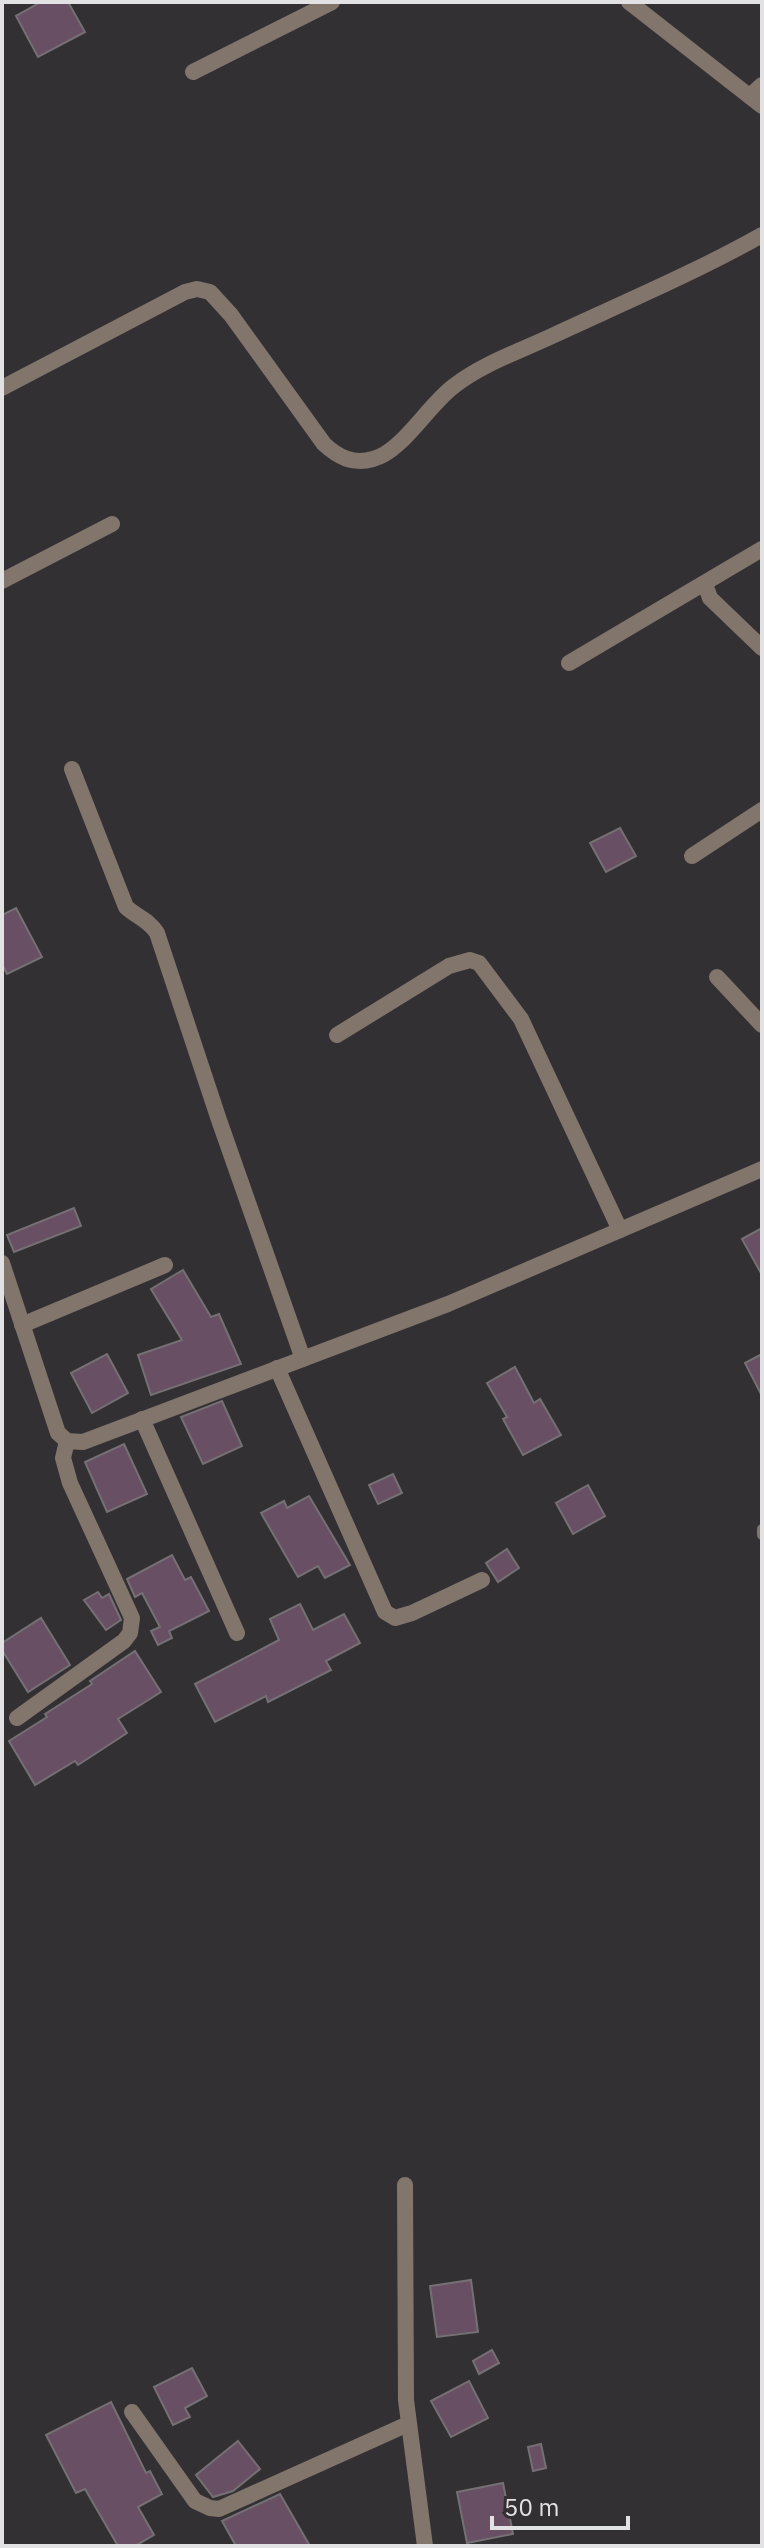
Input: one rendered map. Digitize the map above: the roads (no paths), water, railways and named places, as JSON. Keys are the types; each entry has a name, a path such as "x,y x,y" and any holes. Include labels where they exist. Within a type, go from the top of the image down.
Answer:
{"street":[{"path":"193,72 332,2"},
{"path":"629,2 758,96"},
{"path":"2,388 185,292 197,289 210,292 231,315 336,456 353,461 374,459 394,449 431,405 471,374 719,259 762,235"},
{"path":"2,581 112,524"},
{"path":"569,663 762,549"},
{"path":"705,584 710,598 762,648"},
{"path":"72,769 126,907 135,916 150,923 157,933 303,1359"},
{"path":"692,856 762,810"},
{"path":"337,1035 449,966 470,960 479,963 521,1019 620,1230"},
{"path":"717,977 762,1025"},
{"path":"2,1263 58,1433 67,1441 83,1442 448,1304 762,1169"},
{"path":"22,1325 165,1265"},
{"path":"277,1368 385,1612 395,1618 412,1613 482,1580"},
{"path":"142,1419 237,1633"},
{"path":"17,1718 124,1641 130,1633 130,1609 70,1483 63,1458 67,1441"},
{"path":"405,2185 408,2424 425,2546"},
{"path":"132,2412 195,2501 219,2509 408,2424"}],"lane":[{"path":"762,1529 762,1535"}]}
